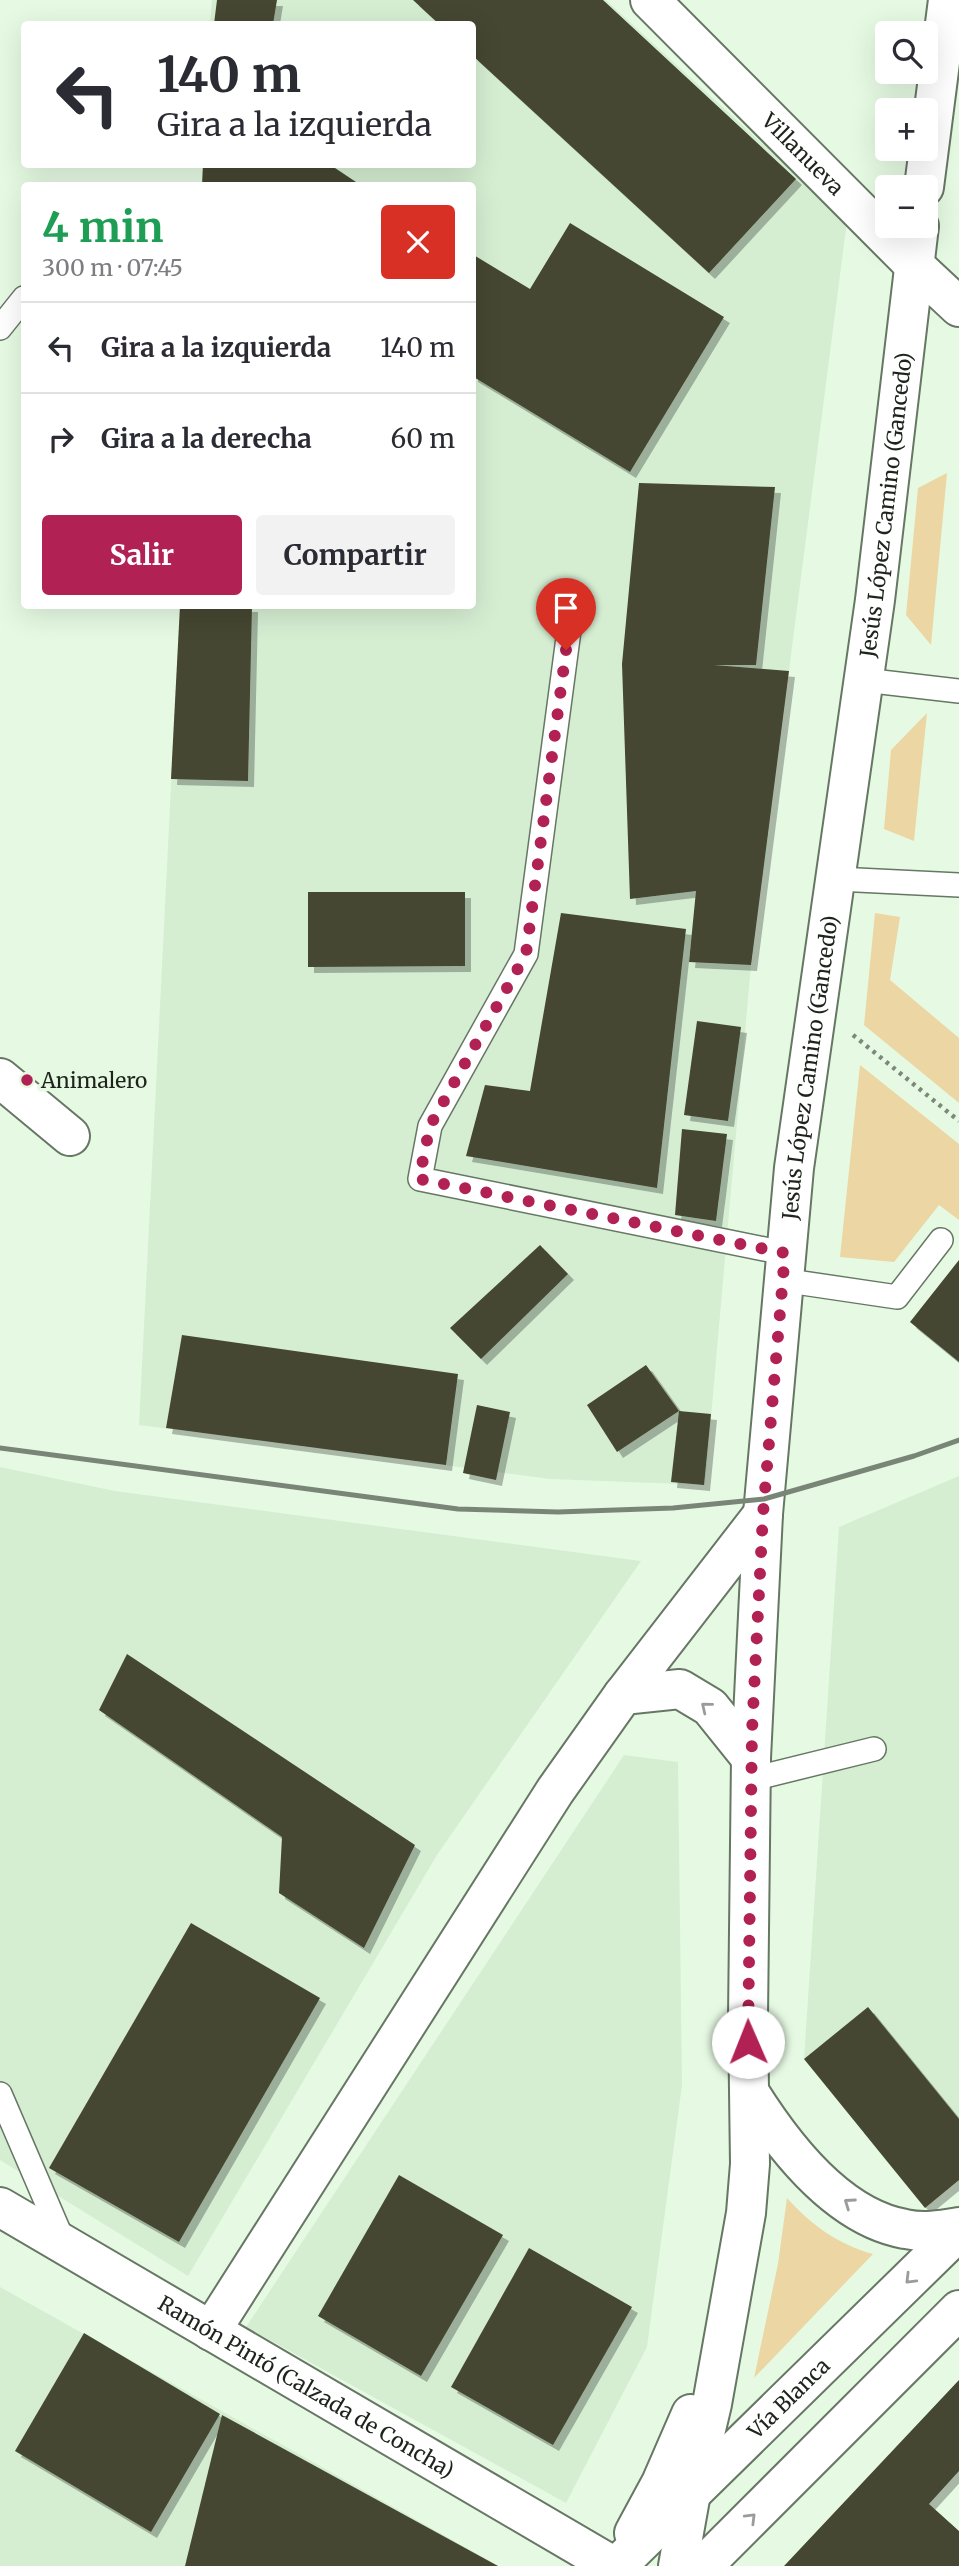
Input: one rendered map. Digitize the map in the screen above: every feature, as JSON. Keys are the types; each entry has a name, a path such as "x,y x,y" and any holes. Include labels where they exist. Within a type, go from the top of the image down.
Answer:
{"main road":[{"name":"Villanueva","path":"650,0 959,307"},
{"path":"926,175 948,0"},
{"name":"Jesús López Camino (Gancedo)","path":"724,2331 746,2213 750,2164 748,2017 751,1769 763,1514 783,1266 794,1168 876,600 917,238"},
{"path":"0,1078 70,1136"},
{"path":"211,2331 555,1791 623,1695 763,1514"},
{"path":"623,1695 680,1689 710,1707 751,1769"},
{"path":"750,2093 774,2132 809,2172 847,2202 874,2219 904,2229 933,2232 959,2229"},
{"name":"Ramón Pintó (Calzada de Concha)","path":"0,2207 615,2566"},
{"name":"Vía Blanca","path":"615,2566 744,2443 959,2229"},
{"path":"703,2566 959,2310"},
{"path":"678,2566 691,2493 712,2404 724,2331"},
{"path":"615,2566 676,2451 724,2331"}],"lane":[{"path":"0,328 21,302"},
{"path":"570,623 526,954 430,1126 419,1179 783,1266 897,1297 941,1240"},
{"path":"864,680 959,691"},
{"path":"837,880 959,885"},
{"path":"751,1769 874,1749"},
{"path":"0,2094 64,2243"}],"path":[{"path":"817,1006 959,1121"}],"shaded area":[{"path":"212,0 606,0 847,221 751,965 705,1485 550,1479 139,1425 180,609 476,609 476,182 202,182 203,168 476,168 476,21 210,21"},
{"path":"947,473 931,645 906,615 918,488"},
{"path":"927,713 914,841 884,829 891,750"},
{"path":"875,913 900,917 890,980 959,1038 959,1103 864,1025"},
{"path":"860,1065 959,1144 959,1220 939,1205 894,1262 840,1257"},
{"path":"0,1467 115,1491 641,1561 437,1855 188,2276 0,2160"},
{"path":"959,1476 959,2180 925,2208 804,2059 839,1527"},
{"path":"624,1755 678,1762 682,2085 647,2347 566,2503 246,2327"},
{"path":"787,2198 826,2232 848,2245 873,2254 754,2378 778,2264"},
{"path":"0,2287 499,2566 0,2566"}],"building":[{"path":"217,0 277,0 274,21 214,21"},
{"path":"413,0 603,0 796,179 709,273 476,59 476,21 436,21"},
{"path":"203,168 335,168 356,182 202,182"},
{"path":"570,223 724,317 630,472 476,378 476,256 530,289"},
{"path":"639,483 775,487 756,665 714,665 789,671 751,965 689,962 696,891 630,899 622,664"},
{"path":"180,609 252,609 248,781 171,779"},
{"path":"308,892 465,892 465,966 308,967"},
{"path":"561,913 686,929 657,1188 466,1156 485,1085 530,1091"},
{"path":"697,1021 741,1027 728,1121 684,1115"},
{"path":"682,1129 727,1134 716,1221 675,1215"},
{"path":"540,1245 568,1274 481,1359 450,1328"},
{"path":"959,1260 959,1362 910,1322"},
{"path":"182,1335 458,1374 446,1465 166,1428"},
{"path":"646,1365 679,1411 617,1452 587,1405"},
{"path":"477,1405 510,1412 496,1480 463,1473"},
{"path":"679,1411 711,1414 704,1485 671,1482"},
{"path":"127,1654 415,1845 364,1948 279,1893 282,1837 99,1710"},
{"path":"191,1923 320,1998 179,2242 49,2168"},
{"path":"868,2007 959,2119 959,2180 925,2208 804,2059"},
{"path":"399,2175 503,2235 421,2376 318,2316"},
{"path":"529,2248 632,2307 553,2445 451,2387"},
{"path":"84,2333 220,2414 151,2532 15,2451"},
{"path":"959,2380 959,2471 929,2504 959,2531 959,2566 784,2566"},
{"path":"222,2415 498,2566 185,2566"}],"railway":[{"path":"0,1448 458,1509 558,1512 673,1508 764,1499 914,1456 959,1440"}],"place":[{"name":"Animalero","path":"27,1080"}],"route":[{"path":"566,650 526,954 430,1126 419,1179 785,1253 763,1514 752,1731 748,2042"}]}
